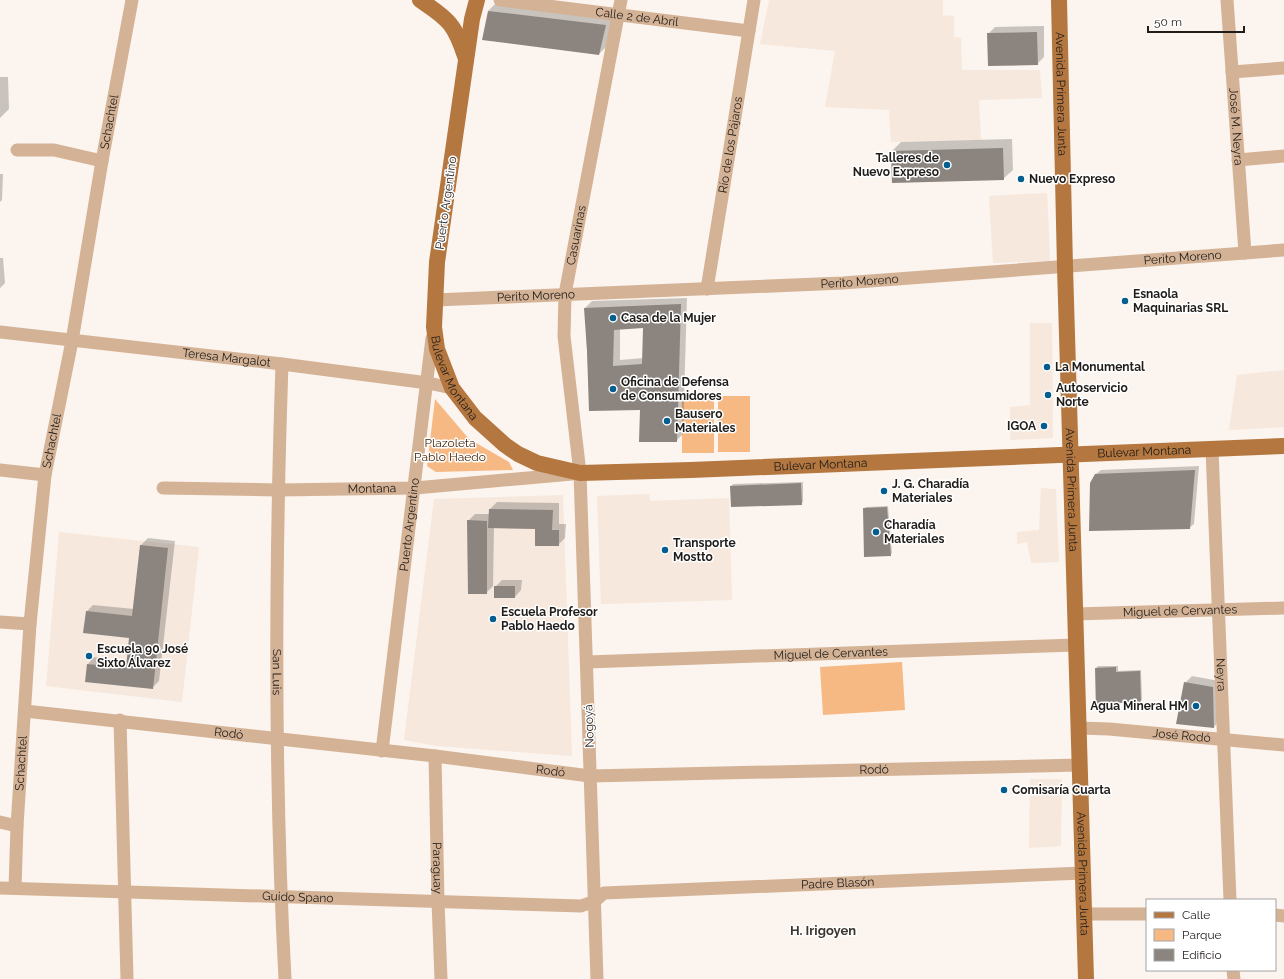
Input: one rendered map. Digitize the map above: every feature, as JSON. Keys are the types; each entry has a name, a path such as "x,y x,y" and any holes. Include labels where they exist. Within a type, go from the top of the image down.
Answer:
{"main road":[{"path":"420,0 444,13 460,25 472,20"},
{"name":"Puerto Argentino","path":"434,327 437,262 472,20 477,0"},
{"name":"Avenida Primera Junta","path":"1059,0 1064,267 1086,979"},
{"path":"444,13 459,40 467,60"},
{"name":"Bulevar Montana","path":"434,327 437,349 452,388 475,418 505,445 514,451 537,463 580,473 707,470 1284,446"}],"street":[{"name":"Schachtel","path":"15,888 17,826 30,624 45,475 72,341 102,161 132,0"},
{"name":"Calle 2 de Abril","path":"500,0 749,31"},
{"name":"Casuarinas","path":"580,473 564,336 566,294 621,0"},
{"name":"Río de los Pájaros","path":"707,289 754,0"},
{"name":"José M. Neyra","path":"1227,0 1245,253"},
{"path":"1232,72 1284,68"},
{"path":"17,150 54,150 102,161"},
{"path":"1238,160 1284,156"},
{"name":"Perito Moreno","path":"435,300 843,283 1284,250"},
{"name":"Puerto Argentino","path":"382,751 434,327"},
{"name":"Teresa Margalot","path":"0,332 282,364 428,383 452,388"},
{"name":"San Luis","path":"282,364 278,490 278,738 281,896 285,979"},
{"name":"Neyra","path":"1212,449 1230,899"},
{"path":"0,470 45,475"},
{"name":"Montana","path":"163,488 278,490 415,488 580,473"},
{"name":"Nogoyá","path":"580,473 597,979"},
{"name":"Miguel de Cervantes","path":"1075,614 1284,608"},
{"path":"0,622 30,624"},
{"name":"Miguel de Cervantes","path":"586,662 1076,645"},
{"name":"Rodó","path":"25,710 434,756 590,776 1080,765"},
{"path":"120,720 126,892 127,979"},
{"name":"José Rodó","path":"1078,728 1109,729 1284,745"},
{"name":"Paraguay","path":"434,756 441,979"},
{"path":"0,822 17,826"},
{"name":"Padre Blasón","path":"595,901 604,894 1083,873"},
{"name":"Guido Spano","path":"0,888 581,906 595,901"},
{"path":"1084,914 1146,914"}],"shaded area":[{"path":"769,0 943,0 943,15 954,16 954,37 961,38 962,70 1040,70 1042,98 979,100 981,140 891,142 889,110 825,107 835,51 760,44"},
{"path":"1047,193 1050,261 993,263 989,196"},
{"path":"1030,323 1052,323 1053,438 1010,440 1010,407 1030,405"},
{"path":"1284,370 1284,427 1229,430 1237,375"},
{"path":"1041,488 1056,489 1059,562 1031,563 1027,542 1017,544 1017,532 1039,530"},
{"name":"Transporte Mostto","path":"649,494 650,501 729,498 732,600 601,604 597,496"},
{"name":"Escuela Profesor Pablo Haedo","path":"563,495 572,756 437,746 404,740 434,499"},
{"path":"59,532 199,547 182,702 46,686"},
{"path":"1030,779 1062,779 1061,846 1029,848"}],"green space":[{"path":"718,396 750,396 750,452 718,452"},
{"path":"682,397 714,397 714,453 682,453"},
{"name":"Plazoleta Pablo Haedo","path":"435,399 469,439 509,462 513,470 436,472 427,466"},
{"path":"902,662 905,710 823,715 820,667"}],"building":[{"path":"488,11 606,25 599,55 482,40"},
{"path":"1037,32 1038,65 988,66 987,33"},
{"name":"Talleres de Nuevo Expreso","path":"1003,148 1004,180 892,183 891,151"},
{"path":"681,304 677,442 639,442 640,410 589,411 584,308","holes":["643,328 642,364 613,366 614,330"]},
{"path":"1195,470 1190,529 1089,531 1090,483 1095,474"},
{"path":"801,483 802,505 731,507 730,486"},
{"name":"Charadía Materiales","path":"887,507 891,556 864,557 863,508"},
{"path":"489,509 553,510 552,530 559,530 559,546 535,546 535,529 488,528"},
{"path":"467,520 487,521 487,594 468,594"},
{"path":"140,545 168,548 153,689 85,682 87,664 126,668 129,638 83,633 86,611 132,616"},
{"path":"494,586 515,586 515,598 494,598"},
{"path":"1116,667 1116,672 1140,671 1141,702 1118,703 1118,710 1096,711 1095,668"},
{"name":"Agua Mineral HM","path":"1184,682 1213,687 1214,728 1176,724"}],"place":[{"name":"Talleres de Nuevo Expreso","path":"947,165"},
{"name":"Nuevo Expreso","path":"1021,179"},
{"name":"Esnaola Maquinarias SRL","path":"1125,301"},
{"name":"Casa de la Mujer","path":"613,318"},
{"name":"La Monumental","path":"1047,367"},
{"name":"Oficina de Defensa de Consumidores","path":"613,389"},
{"name":"Autoservicio Norte","path":"1048,395"},
{"name":"Bausero Materiales","path":"667,421"},
{"name":"IGOA","path":"1044,426"},
{"name":"J. G. Charadía Materiales","path":"884,491"},
{"name":"Charadía Materiales","path":"876,532"},
{"name":"Transporte Mostto","path":"665,550"},
{"name":"Escuela Profesor Pablo Haedo","path":"493,619"},
{"name":"Escuela 90 José Sixto Álvarez","path":"89,656"},
{"name":"Agua Mineral HM","path":"1196,706"},
{"name":"Comisaría Cuarta","path":"1004,790"}],"district":[{"name":"H. Irigoyen","path":"823,930"}]}
